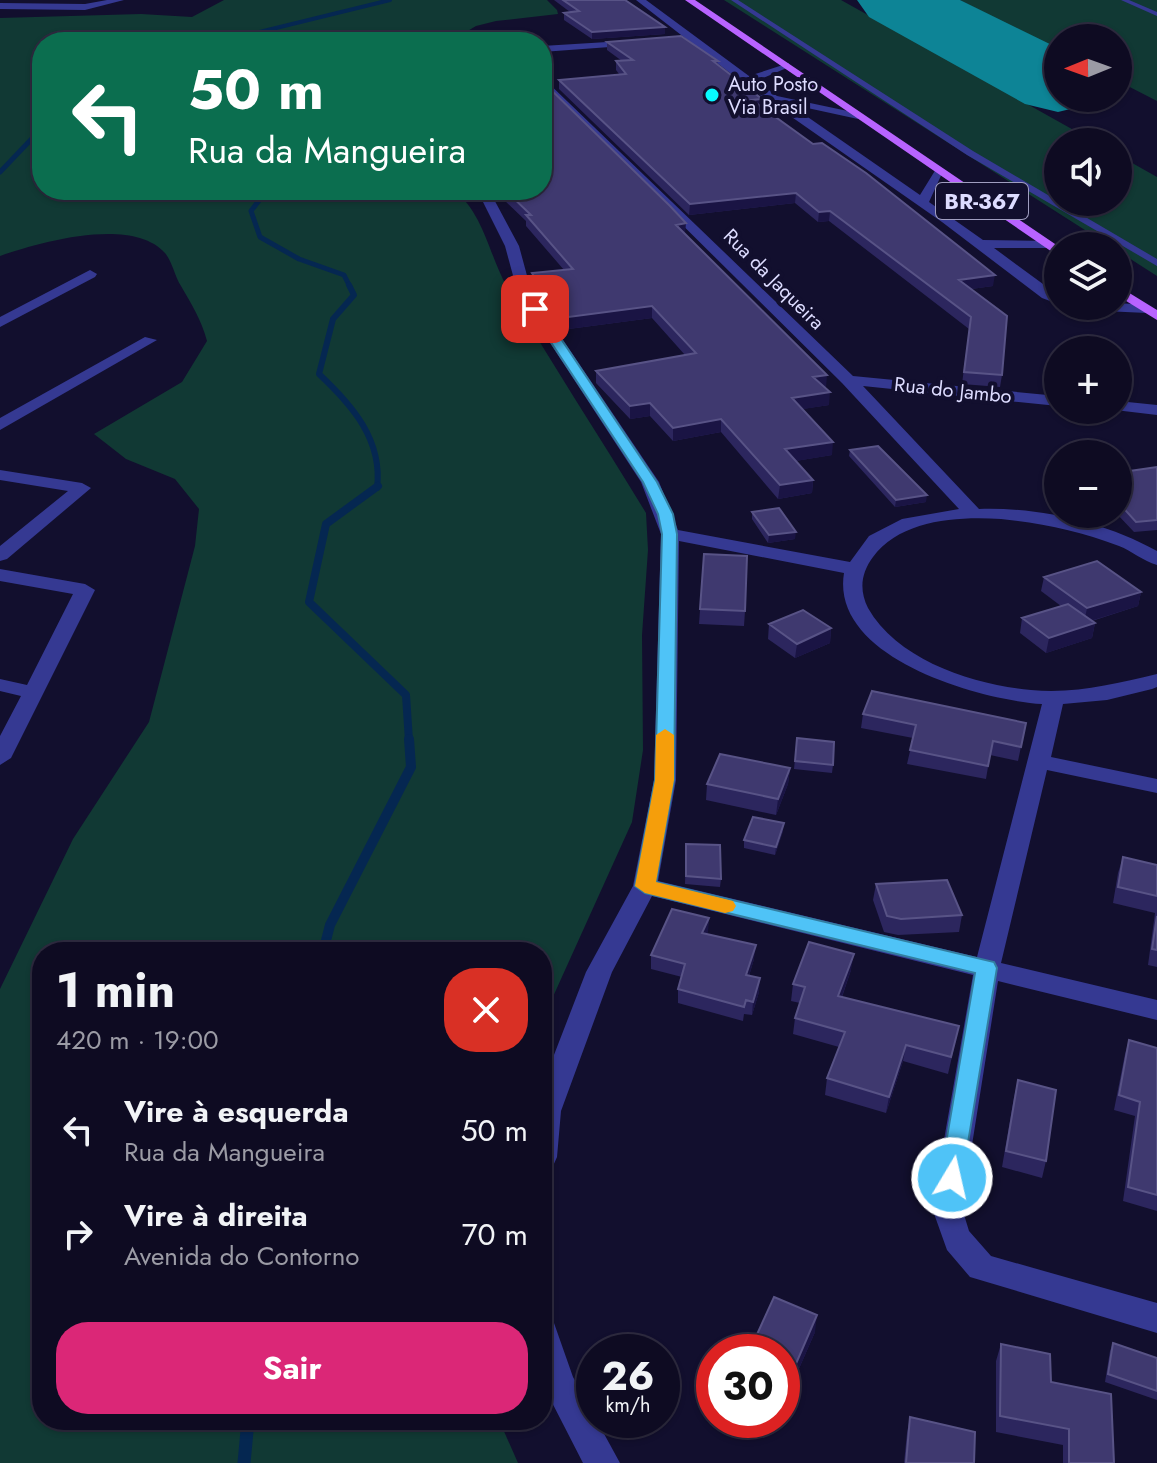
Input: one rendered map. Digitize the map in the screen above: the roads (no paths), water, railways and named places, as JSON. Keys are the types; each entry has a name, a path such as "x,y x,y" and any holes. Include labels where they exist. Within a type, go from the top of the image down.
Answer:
{"main road":[{"name":"BR-367","path":"689,0 1044,243"},
{"path":"1132,299 1152,312"}],"street":[{"path":"0,6 106,5 120,0"},
{"path":"640,0 741,78 984,244 1044,293"},
{"path":"675,39 688,38"},
{"path":"552,48 648,41"},
{"path":"741,78 767,54"},
{"path":"741,78 785,65"},
{"name":"Rua da Jaqueira","path":"552,90 848,380 973,513"},
{"path":"769,97 858,116"},
{"path":"552,103 564,102"},
{"path":"923,201 940,172"},
{"path":"488,200 512,246 525,294 650,482 665,514 670,534 665,780 645,886 599,972 552,1098"},
{"path":"984,244 1044,248"},
{"path":"0,323 90,274"},
{"path":"1132,310 1152,312"},
{"path":"0,425 150,340"},
{"name":"Rua do Jambo","path":"848,380 1044,400"},
{"path":"1132,407 1157,410"},
{"path":"0,475 82,488 0,555"},
{"path":"1156,557 1114,536 1069,522 1021,514 973,513 932,518 896,530 870,547 855,569 853,596 867,624 897,651 942,675 996,691 1054,698 1118,694 1157,680"},
{"path":"670,534 855,569"},
{"path":"0,575 85,590 0,758"},
{"path":"0,685 35,693"},
{"path":"1054,698 987,968 947,1208 951,1231 961,1248 981,1267 1157,1318"},
{"path":"1038,761 1157,786"},
{"path":"645,886 1157,1010"},
{"path":"552,1365 571,1408 602,1463"}],"lane":[{"path":"734,0 970,153 1157,263"},
{"path":"1124,0 1157,14"}],"waterway":[{"path":"260,32 390,0"},
{"path":"0,172 32,138"},
{"path":"259,200 251,211 260,237 299,259 344,275 354,295 333,319 319,374 343,398 363,425 375,454 377,487"},
{"path":"377,487 326,524 309,602 406,695 409,741"},
{"path":"326,942 330,925 411,767 409,739"},
{"path":"244,1463 247,1430"}],"place":[{"name":"Auto Posto Via Brasil","path":"712,95"}]}
